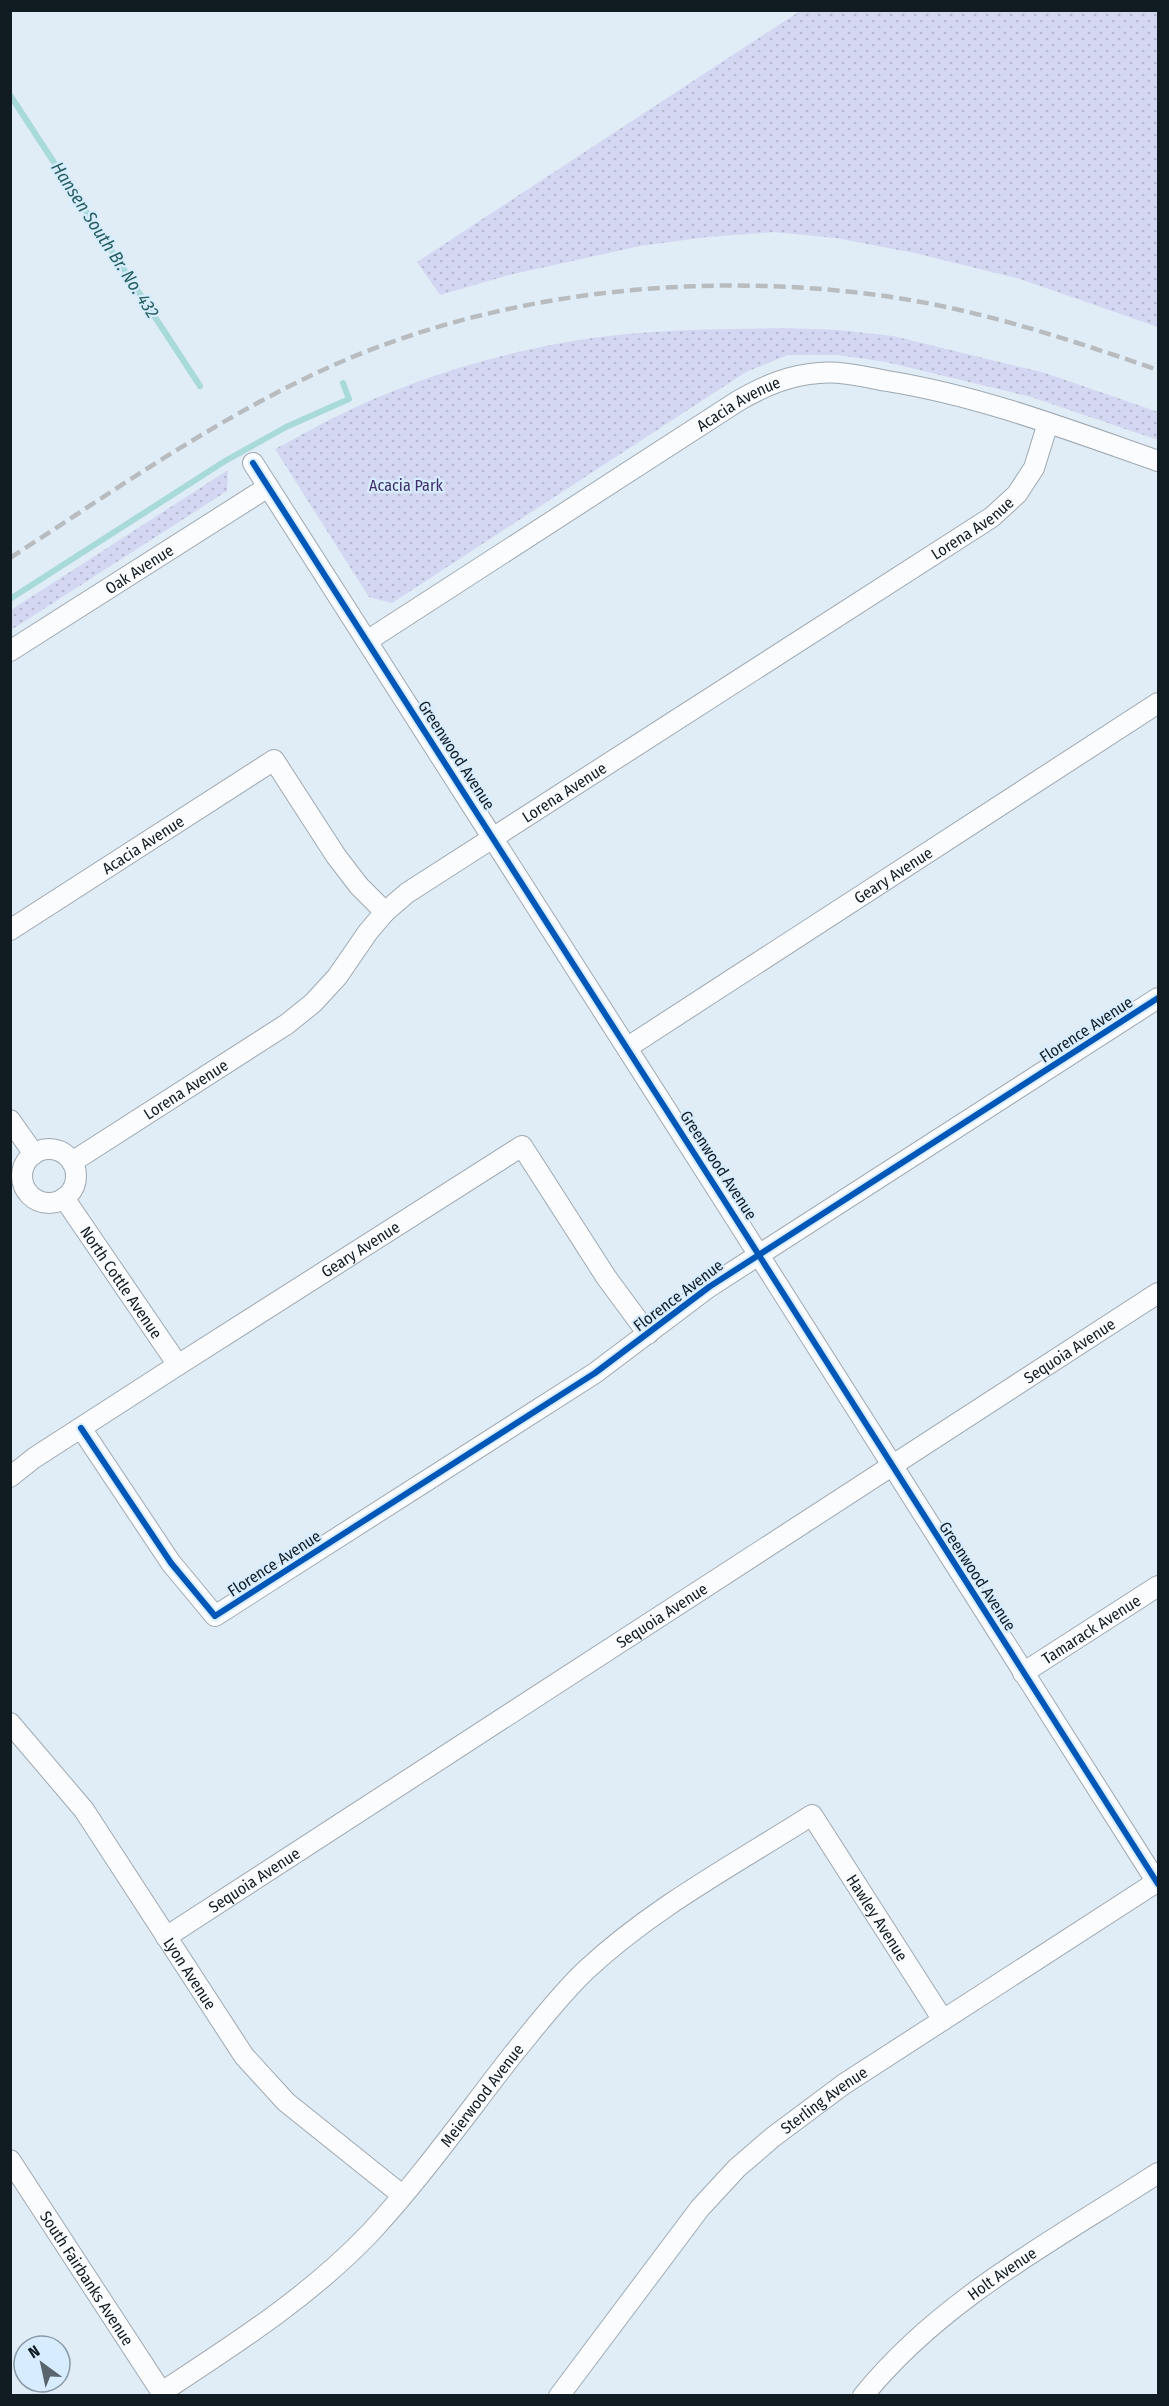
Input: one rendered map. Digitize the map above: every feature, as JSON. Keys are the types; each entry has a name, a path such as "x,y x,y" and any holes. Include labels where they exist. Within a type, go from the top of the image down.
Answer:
{"street":[{"name":"Acacia Avenue","path":"367,641 738,401 766,385 794,376 846,374 932,388 976,399 1158,461"},
{"name":"Lorena Avenue","path":"72,1162 296,1017 313,1003 337,977 368,932 407,893 992,517 1017,494 1034,468 1048,423"},
{"name":"Greenwood Avenue","path":"253,463 495,837 891,1465 1158,1882"},
{"name":"Oak Avenue","path":"10,651 268,487"},
{"name":"Geary Avenue","path":"628,1047 1158,703"},
{"name":"Acacia Avenue","path":"10,930 274,760 336,856 359,886 386,912"},
{"name":"Florence Avenue","path":"81,1428 171,1563 215,1616 595,1373 709,1287 1158,998"},
{"path":"10,1120 34,1154"},
{"name":"Geary Avenue","path":"10,1477 34,1458 522,1146 606,1277 648,1334"},
{"path":"49,1149 65,1154 72,1162 76,1177 75,1185 64,1198 57,1202 40,1202 18,1196 23,1168 34,1154 49,1149"},
{"name":"North Cottle Avenue","path":"64,1198 178,1365"},
{"name":"Sequoia Avenue","path":"166,1937 1158,1293"},
{"name":"Tamarack Avenue","path":"1023,1673 1158,1586"},
{"name":"Lyon Avenue","path":"10,1723 84,1810 244,2056 286,2102 402,2195"},
{"name":"Hawley Avenue","path":"812,1815 943,2020"},
{"name":"Meierwood Avenue","path":"163,2394 294,2302 334,2269 371,2232 551,2007 585,1971 622,1939 658,1913 812,1815"},
{"name":"Sterling Avenue","path":"559,2396 700,2208 737,2168 818,2102 1158,1882"},
{"name":"South Fairbanks Avenue","path":"10,2160 163,2394"},
{"name":"Holt Avenue","path":"863,2396 902,2352 939,2318 975,2292 1158,2173"}],"green space":[{"path":"800,11 1158,11 1158,327 1020,279 915,253 836,238 774,232 707,237 640,246 509,275 440,295 417,262"},
{"name":"Acacia Park","path":"785,328 838,330 893,336 1045,373 1158,412 1158,440 1031,397 886,362 838,355 788,355 746,372 392,603 369,597 275,449 356,407 389,393 458,368 531,349 639,333"},
{"path":"228,470 227,491 11,630 11,610"}],"waterway":[{"name":"Hansen South Br. No. 432","path":"10,95 200,386"},
{"path":"10,599 225,461 286,427 349,399 343,383"}],"railway":[{"path":"10,558 191,441 304,379 373,349 444,325 519,307 595,294 671,287 748,286 824,289 898,298 997,319 1158,370"}],"cycle path":[{"path":"253,463 481,817 1158,1884"},
{"path":"81,1428 171,1563 215,1616 595,1373 709,1287 1158,998"}]}
